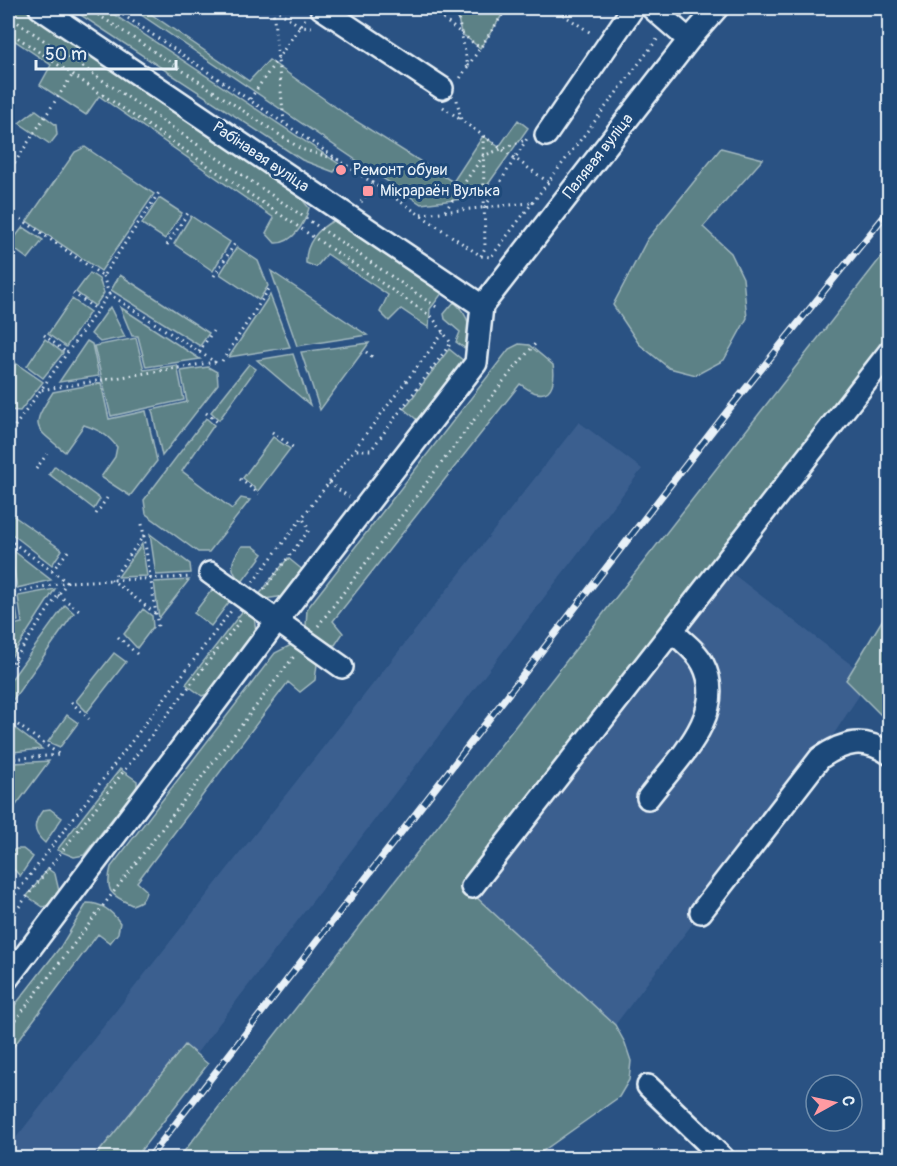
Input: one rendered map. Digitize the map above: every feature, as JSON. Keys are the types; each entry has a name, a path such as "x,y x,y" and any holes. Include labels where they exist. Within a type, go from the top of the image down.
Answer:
{"street":[{"name":"Рабінавая вуліца","path":"40,8 482,306"},
{"path":"535,138 633,8"},
{"path":"652,8 689,40"},
{"name":"Палявая вуліца","path":"482,306 689,40 717,8"},
{"path":"314,12 450,92"},
{"path":"8,978 277,621 476,363 482,306"},
{"path":"472,887 890,351"},
{"path":"203,575 248,600 305,643 342,667"},
{"path":"648,798 704,722 709,701 709,682 703,664 672,631"},
{"path":"701,912 820,758 836,747 861,741 878,746 890,754"},
{"path":"648,1086 723,1158"}],"path":[{"path":"88,8 301,149 343,162"},
{"path":"113,8 480,256 491,257 669,24"},
{"path":"273,8 284,122"},
{"path":"381,8 389,13 407,8"},
{"path":"389,13 393,8"},
{"path":"429,8 480,48"},
{"path":"456,8 468,66"},
{"path":"507,8 450,92 461,120 548,182"},
{"path":"553,8 596,37"},
{"path":"250,99 279,56 314,12"},
{"path":"8,16 438,308"},
{"path":"8,31 432,317 451,343 371,450 353,450"},
{"path":"8,173 73,74"},
{"path":"480,256 485,248 483,136"},
{"path":"445,211 483,156 535,138"},
{"path":"103,276 160,191"},
{"path":"419,214 532,202"},
{"path":"167,245 190,210"},
{"path":"21,219 103,276 109,294 215,362 40,390"},
{"path":"214,276 236,242"},
{"path":"222,361 271,286"},
{"path":"73,293 97,310"},
{"path":"8,436 109,294"},
{"path":"199,352 213,331"},
{"path":"8,921 248,600 302,518 443,333"},
{"path":"44,335 67,352"},
{"path":"8,1030 495,393 535,344"},
{"path":"366,352 375,359"},
{"path":"206,413 219,423"},
{"path":"272,432 294,448"},
{"path":"36,469 47,454"},
{"path":"240,479 259,494"},
{"path":"96,514 107,498"},
{"path":"8,904 248,600 309,530 302,518"},
{"path":"142,524 158,627"},
{"path":"112,580 144,535"},
{"path":"8,539 67,582"},
{"path":"52,571 69,550"},
{"path":"8,594 67,582 203,575"},
{"path":"112,580 156,614"},
{"path":"8,669 67,582"},
{"path":"58,595 82,612"},
{"path":"118,637 137,654"},
{"path":"70,702 88,718"},
{"path":"8,718 60,755 8,759"},
{"path":"8,729 9,817"}],"shaded area":[{"path":"579,422 642,469 196,1054 185,1045 98,1158 8,1158 8,1148"},
{"path":"729,571 870,679 808,773 615,1025 476,897"}],"green space":[{"path":"8,8 23,8 296,192 309,208 305,220 297,231 287,240 275,243 266,233 274,218 99,96 86,115 40,85 51,65 8,36"},
{"path":"70,8 104,8 339,164 334,172 302,160"},
{"path":"131,8 142,8 249,81 269,60 351,118 453,182 483,136 499,147 518,120 528,128 479,197 421,204"},
{"path":"456,8 507,8 480,48 461,33"},
{"path":"36,110 56,125 57,135 50,144 19,123"},
{"path":"85,147 154,194 101,271 27,221 75,152"},
{"path":"721,148 763,159 703,227 731,253 743,278 747,318 724,360 696,375 669,368 639,344 613,305 647,240"},
{"path":"159,198 182,213 165,239 142,224"},
{"path":"191,216 230,242 213,271 174,244"},
{"path":"335,220 342,221 443,292 430,309 429,328 401,309 389,321 380,312 388,295 327,254 316,267 306,263 308,249 314,237 323,227"},
{"path":"23,227 43,240 28,259 9,245"},
{"path":"237,247 258,261 268,286 259,300 220,274"},
{"path":"889,247 889,336 585,736 461,893 476,897 615,1025 625,1043 631,1061 629,1080 619,1097 533,1158 179,1158"},
{"path":"271,271 367,335 297,346"},
{"path":"90,273 99,279 104,293 95,306 76,292"},
{"path":"120,275 209,333 200,346 111,290"},
{"path":"270,295 290,347 229,357"},
{"path":"72,299 90,312 66,347 48,334"},
{"path":"454,302 467,319 472,353 456,342 460,332 445,319 444,314"},
{"path":"110,307 125,337 100,342 91,334"},
{"path":"120,307 200,359 146,367 138,336 132,336"},
{"path":"136,338 144,370 177,365 184,400 111,416 94,346"},
{"path":"45,339 63,353 43,378 27,366"},
{"path":"87,341 92,344 99,376 59,382"},
{"path":"369,343 320,410 301,352"},
{"path":"519,344 529,345 553,365 554,375 550,389 547,392 537,393 520,384 333,621 343,633 335,645 322,642 306,626 307,609 509,349"},
{"path":"449,349 465,362 423,418 416,419 404,409"},
{"path":"293,354 310,405 257,360"},
{"path":"8,358 43,382 20,411 8,410"},
{"path":"249,364 256,369 219,420 211,412"},
{"path":"208,367 217,372 218,384 162,456 152,410 187,402 181,371"},
{"path":"101,383 109,419 146,411 157,461 130,496 101,477 115,457 117,447 107,436 84,425 65,452 46,437 38,426 41,413 53,392"},
{"path":"206,418 214,425 182,471 232,509 241,498 250,500 209,552 198,552 146,514 144,500"},
{"path":"273,437 290,449 258,491 243,478"},
{"path":"55,466 100,499 94,509 49,474"},
{"path":"8,512 62,550 52,565 8,531"},
{"path":"150,534 190,564 191,573 156,575"},
{"path":"142,544 147,576 118,577"},
{"path":"242,546 253,546 263,554 242,582 233,569 233,560"},
{"path":"10,548 51,580 17,588"},
{"path":"8,555 18,621 8,623"},
{"path":"288,558 304,571 285,596 264,599 259,595"},
{"path":"189,580 159,618 154,582"},
{"path":"55,589 8,662 8,626 22,623 18,596"},
{"path":"220,589 233,597 211,626 194,613 211,591"},
{"path":"65,605 74,613 10,704 8,684"},
{"path":"245,608 254,617 256,632 210,693 202,696 186,684"},
{"path":"143,609 152,616 153,627 137,648 124,634"},
{"path":"889,609 890,723 846,680"},
{"path":"291,645 305,651 317,664 315,680 300,692 288,682 137,882 146,890 144,898 132,905 114,895 109,887 111,867 275,653"},
{"path":"114,653 126,662 87,712 76,701"},
{"path":"67,715 78,723 60,747 48,742"},
{"path":"12,726 42,749 13,752"},
{"path":"49,761 14,808 14,763"},
{"path":"120,769 137,781 137,787 84,855 74,857 57,850"},
{"path":"50,809 62,818 45,843 35,827 43,810"},
{"path":"16,849 23,849 33,857 20,876 8,863 9,853"},
{"path":"48,869 55,874 59,891 51,904 43,907 27,896"},
{"path":"87,903 102,906 114,915 120,923 118,933 110,943 98,934 8,1054 8,1014 61,946"},
{"path":"185,1045 208,1064 135,1158 94,1158"}],"railway":[{"path":"149,1158 726,413 890,209"}],"place":[{"name":"Ремонт обуви","path":"341,170"},
{"name":"Мікрараён Вулька","path":"368,191"}]}
